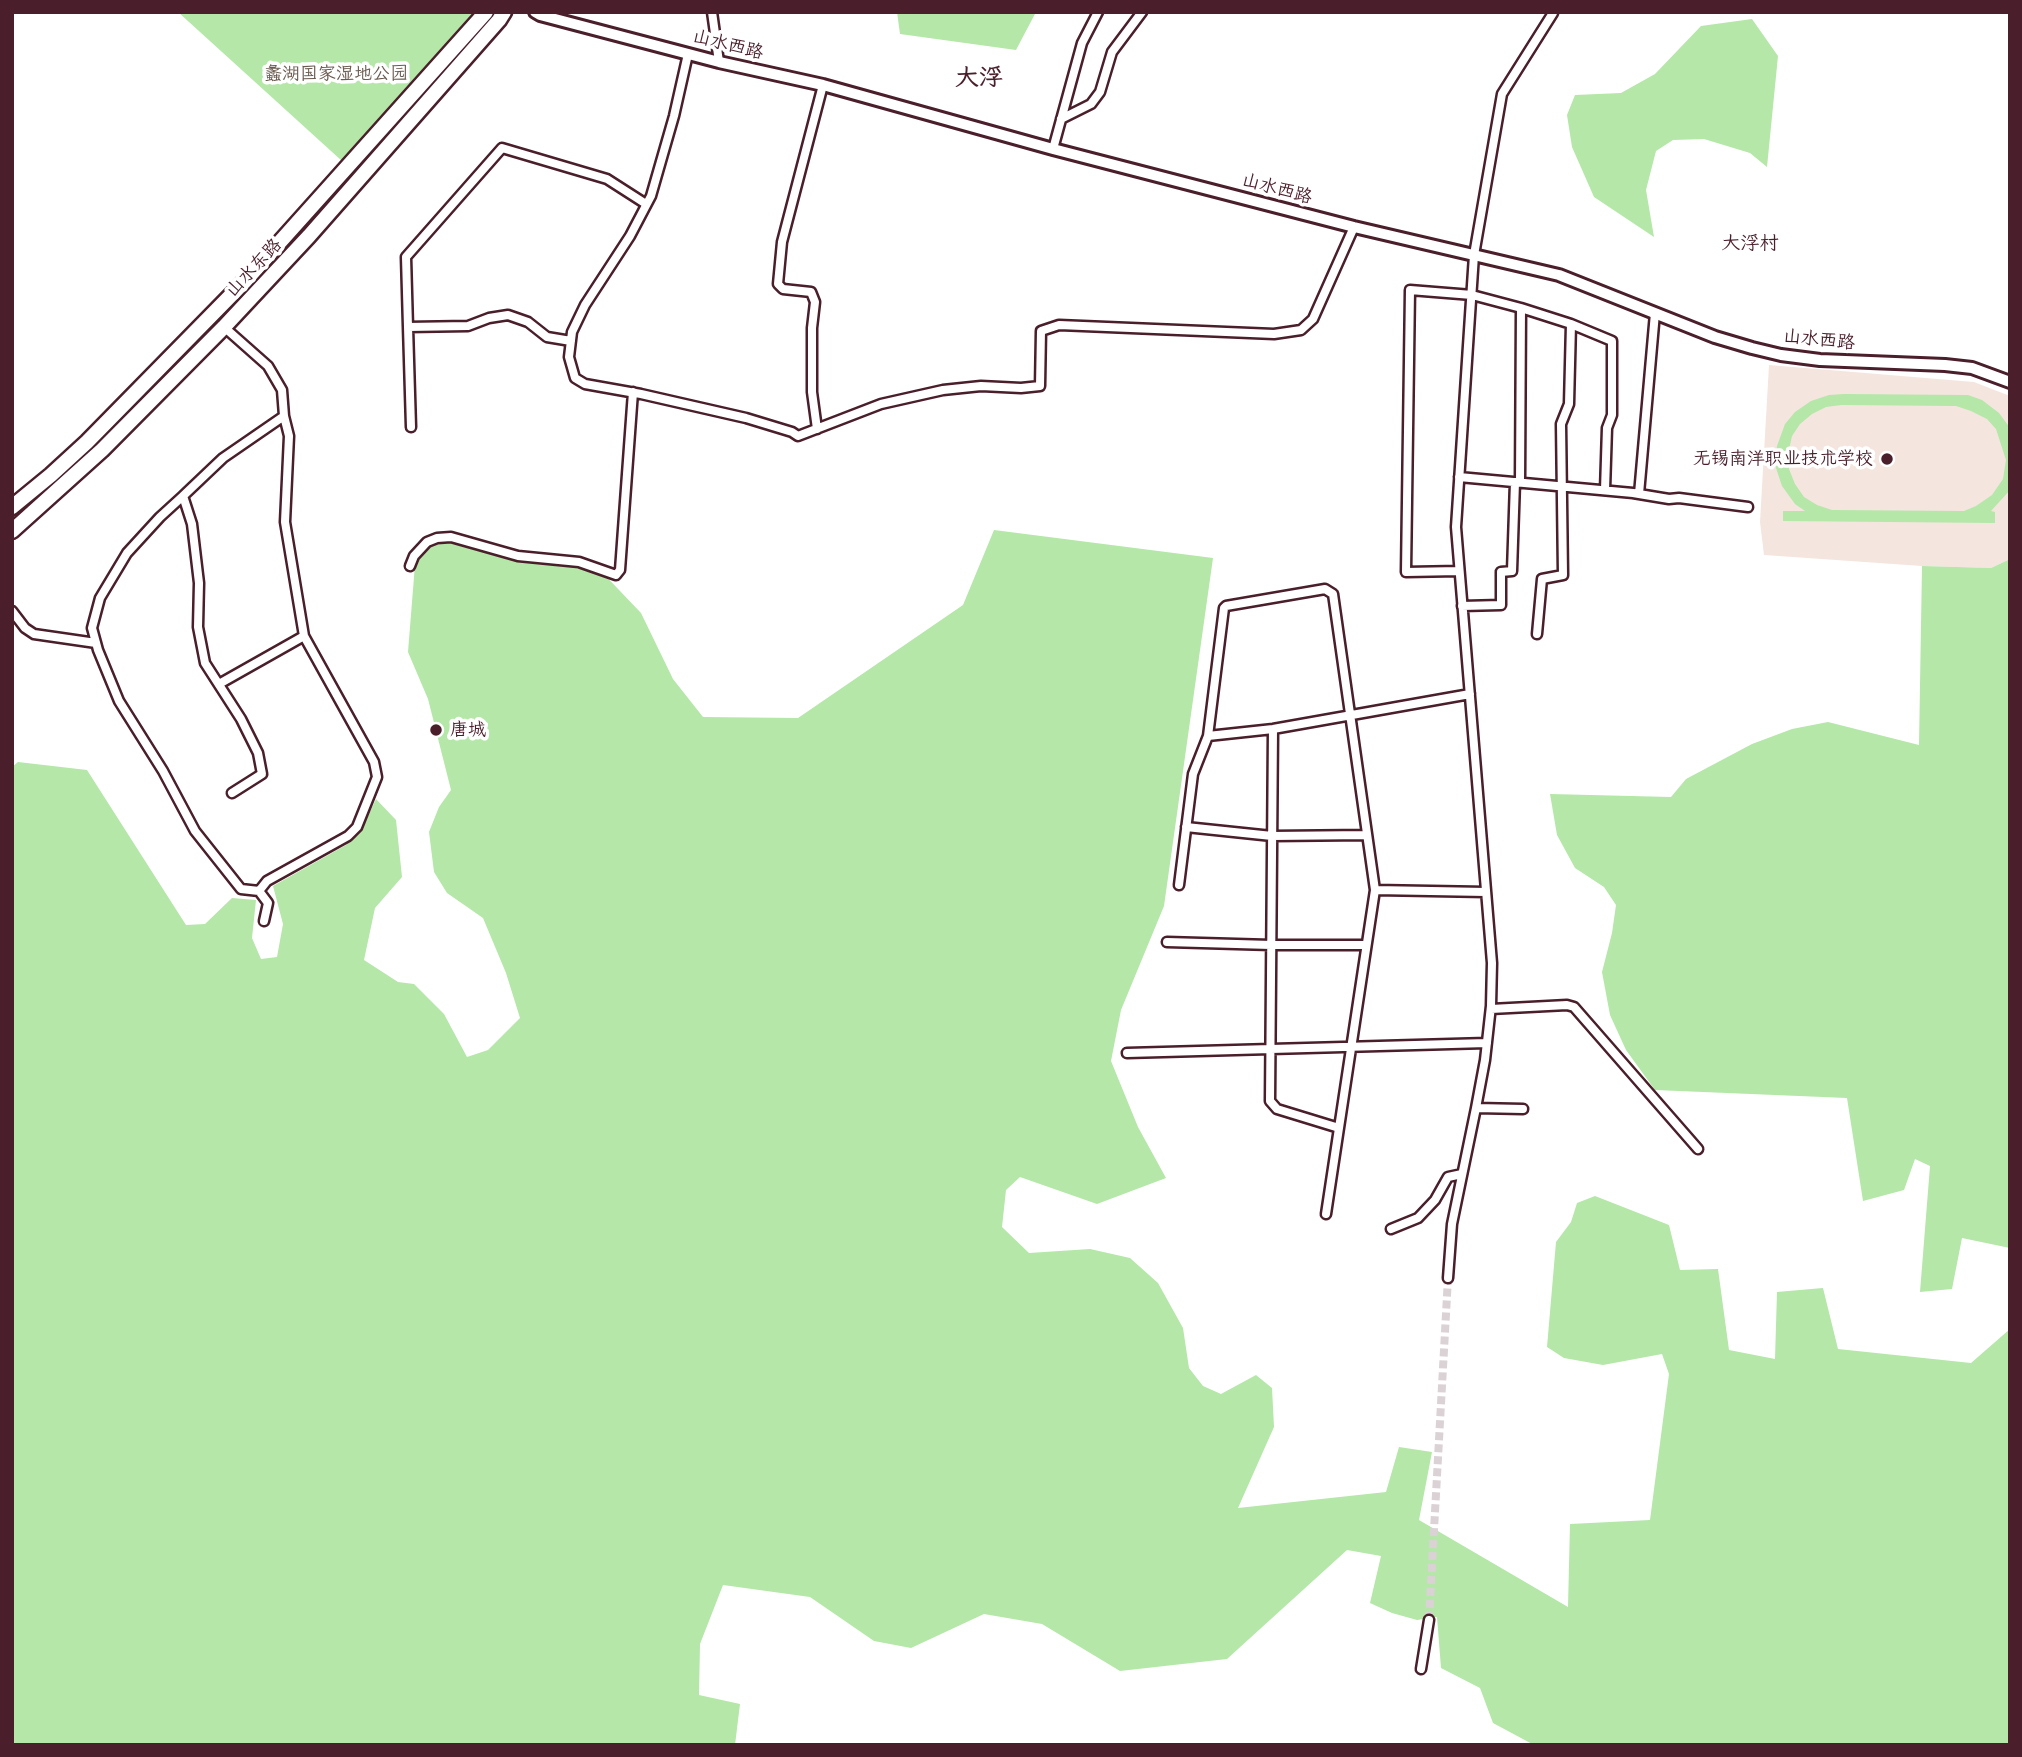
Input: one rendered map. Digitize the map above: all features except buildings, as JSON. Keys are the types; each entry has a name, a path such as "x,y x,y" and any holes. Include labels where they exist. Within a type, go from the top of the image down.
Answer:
{"highway":[{"name":"山水东路","path":"12,507 87,442 246,281 486,12"},
{"name":"山水东路","path":"12,531 102,450 224,327 309,236 504,12"}],"street":[{"name":"山水西路","path":"535,12 719,62 823,85 1053,149 1354,227 1559,275 1715,337 1781,355 1820,360 1972,368 2010,382"},
{"path":"712,12 719,62"},
{"path":"1053,149 1082,43 1098,12"},
{"path":"1061,119 1091,104 1100,92 1112,52 1142,12"},
{"path":"1448,1278 1451,1224 1476,1108 1491,1009 1492,963 1456,527 1474,255 1502,94 1553,13"},
{"path":"688,54 651,196 630,236 585,305 572,332 569,357 575,377 585,384 746,418 798,436 881,404 943,390 981,386 1040,386 1041,331 1059,325 1274,334 1301,330 1314,318 1354,227"},
{"path":"817,429 812,393 811,328 815,302 811,292 783,289 778,284 782,243 823,85"},
{"path":"411,427 406,257 502,148 607,179 646,204"},
{"path":"1459,570 1406,572 1410,290 1472,295 1521,307 1612,341 1612,415 1607,428 1605,490"},
{"path":"1462,606 1501,605 1501,572 1512,570 1521,307"},
{"path":"1639,494 1655,313"},
{"path":"408,327 468,326 489,318 508,315 528,322 547,337 571,341"},
{"path":"1537,634 1542,579 1563,575 1561,424 1569,404 1571,324"},
{"path":"224,327 268,366 282,390 289,436 285,522 304,636 374,762 377,777 357,827 348,836 267,881 259,891"},
{"path":"410,566 414,556 427,542 437,537 451,537 519,556 579,562 616,575 620,570 632,392"},
{"path":"264,921 268,903 259,891 241,889 195,831 163,771 119,701 92,628 100,598 127,553 160,517 223,458 284,416"},
{"path":"1459,477 1605,490 1748,507"},
{"path":"183,496 191,524 199,583 198,627 205,663 241,719 258,753 262,774 232,793"},
{"path":"1179,885 1193,774 1208,736 1226,606 1325,589 1333,594 1375,890 1326,1214"},
{"path":"12,611 25,628 34,634 96,643"},
{"path":"219,684 304,636"},
{"path":"1208,736 1273,729 1470,695"},
{"path":"1273,729 1270,1101 1277,1109 1339,1128"},
{"path":"1186,827 1272,836 1367,835"},
{"path":"1375,890 1486,892"},
{"path":"1167,942 1366,945"},
{"path":"1491,1009 1567,1005 1574,1007 1698,1149"},
{"path":"1127,1053 1486,1043"},
{"path":"1476,1108 1523,1110"},
{"path":"1391,1229 1418,1218 1435,1200 1448,1177 1462,1174"},
{"path":"1421,1669 1429,1620"}],"shaded area":[{"name":"无锡南洋职业技术学校","path":"1769,365 1974,382 2010,396 2010,559 1991,568 1764,555 1760,522"}],"green space":[{"name":"蠡湖国家湿地公园","path":"178,12 474,12 342,161"},
{"path":"897,12 1036,12 1016,50 900,34"},
{"path":"1752,19 1778,56 1767,167 1750,153 1704,139 1673,140 1656,151 1646,190 1654,237 1594,197 1572,147 1567,115 1575,95 1621,93 1655,74 1701,26"},
{"path":"1829,395 1968,395 1982,400 1999,413 2010,428 2010,490 1991,511 1995,512 1995,523 1783,521 1783,511 1805,511 1795,504 1782,486 1775,465 1777,446 1785,424 1795,412 1811,401","holes":["1956,406 1987,419 1996,429 2006,460 2003,479 1992,495 1976,506 1964,511 1832,510 1804,497 1795,484 1789,469 1788,454 1792,436 1800,424 1826,407"]},
{"path":"994,530 1213,558 1164,906 1121,1010 1111,1061 1138,1127 1166,1178 1097,1204 1020,1177 1006,1190 1002,1227 1029,1253 1090,1249 1130,1258 1158,1283 1183,1328 1189,1368 1203,1386 1221,1394 1256,1375 1272,1388 1274,1427 1238,1508 1386,1492 1399,1447 1432,1452 1419,1520 1568,1607 1570,1524 1650,1520 1669,1374 1662,1354 1603,1365 1564,1358 1547,1347 1556,1242 1571,1222 1577,1203 1595,1196 1669,1225 1680,1270 1718,1269 1729,1350 1775,1359 1777,1292 1823,1288 1838,1349 1971,1363 2010,1329 2010,1745 1534,1745 1493,1723 1480,1688 1441,1668 1437,1617 1417,1620 1370,1603 1381,1556 1347,1550 1227,1659 1120,1671 1042,1624 984,1614 911,1648 874,1641 810,1597 723,1585 700,1644 699,1695 740,1704 735,1745 12,1745 12,767 18,762 87,770 186,925 205,924 232,898 256,900 252,938 261,959 277,957 283,924 273,886 346,845 362,829 376,799 396,820 402,877 375,908 364,960 398,982 414,984 444,1014 467,1057 488,1050 520,1018 506,973 483,918 447,893 434,872 429,832 439,807 451,790 428,699 408,652 416,552 458,535 599,569 641,613 673,679 703,717 798,718 963,605"},
{"path":"2010,559 2010,1248 1962,1238 1952,1289 1920,1292 1930,1166 1915,1159 1904,1190 1863,1201 1847,1098 1655,1090 1626,1050 1610,1015 1602,972 1616,905 1604,887 1575,868 1557,835 1550,794 1671,797 1686,779 1752,744 1792,729 1828,722 1919,745 1922,566 1991,568"}],"tunnel":[{"path":"1429,1620 1448,1278"}],"place":[{"name":"无锡南洋职业技术学校","path":"1887,459"},
{"name":"唐城","path":"436,730"}],"district":[{"name":"大浮","path":"979,78"},
{"name":"大浮村","path":"1750,244"}]}
